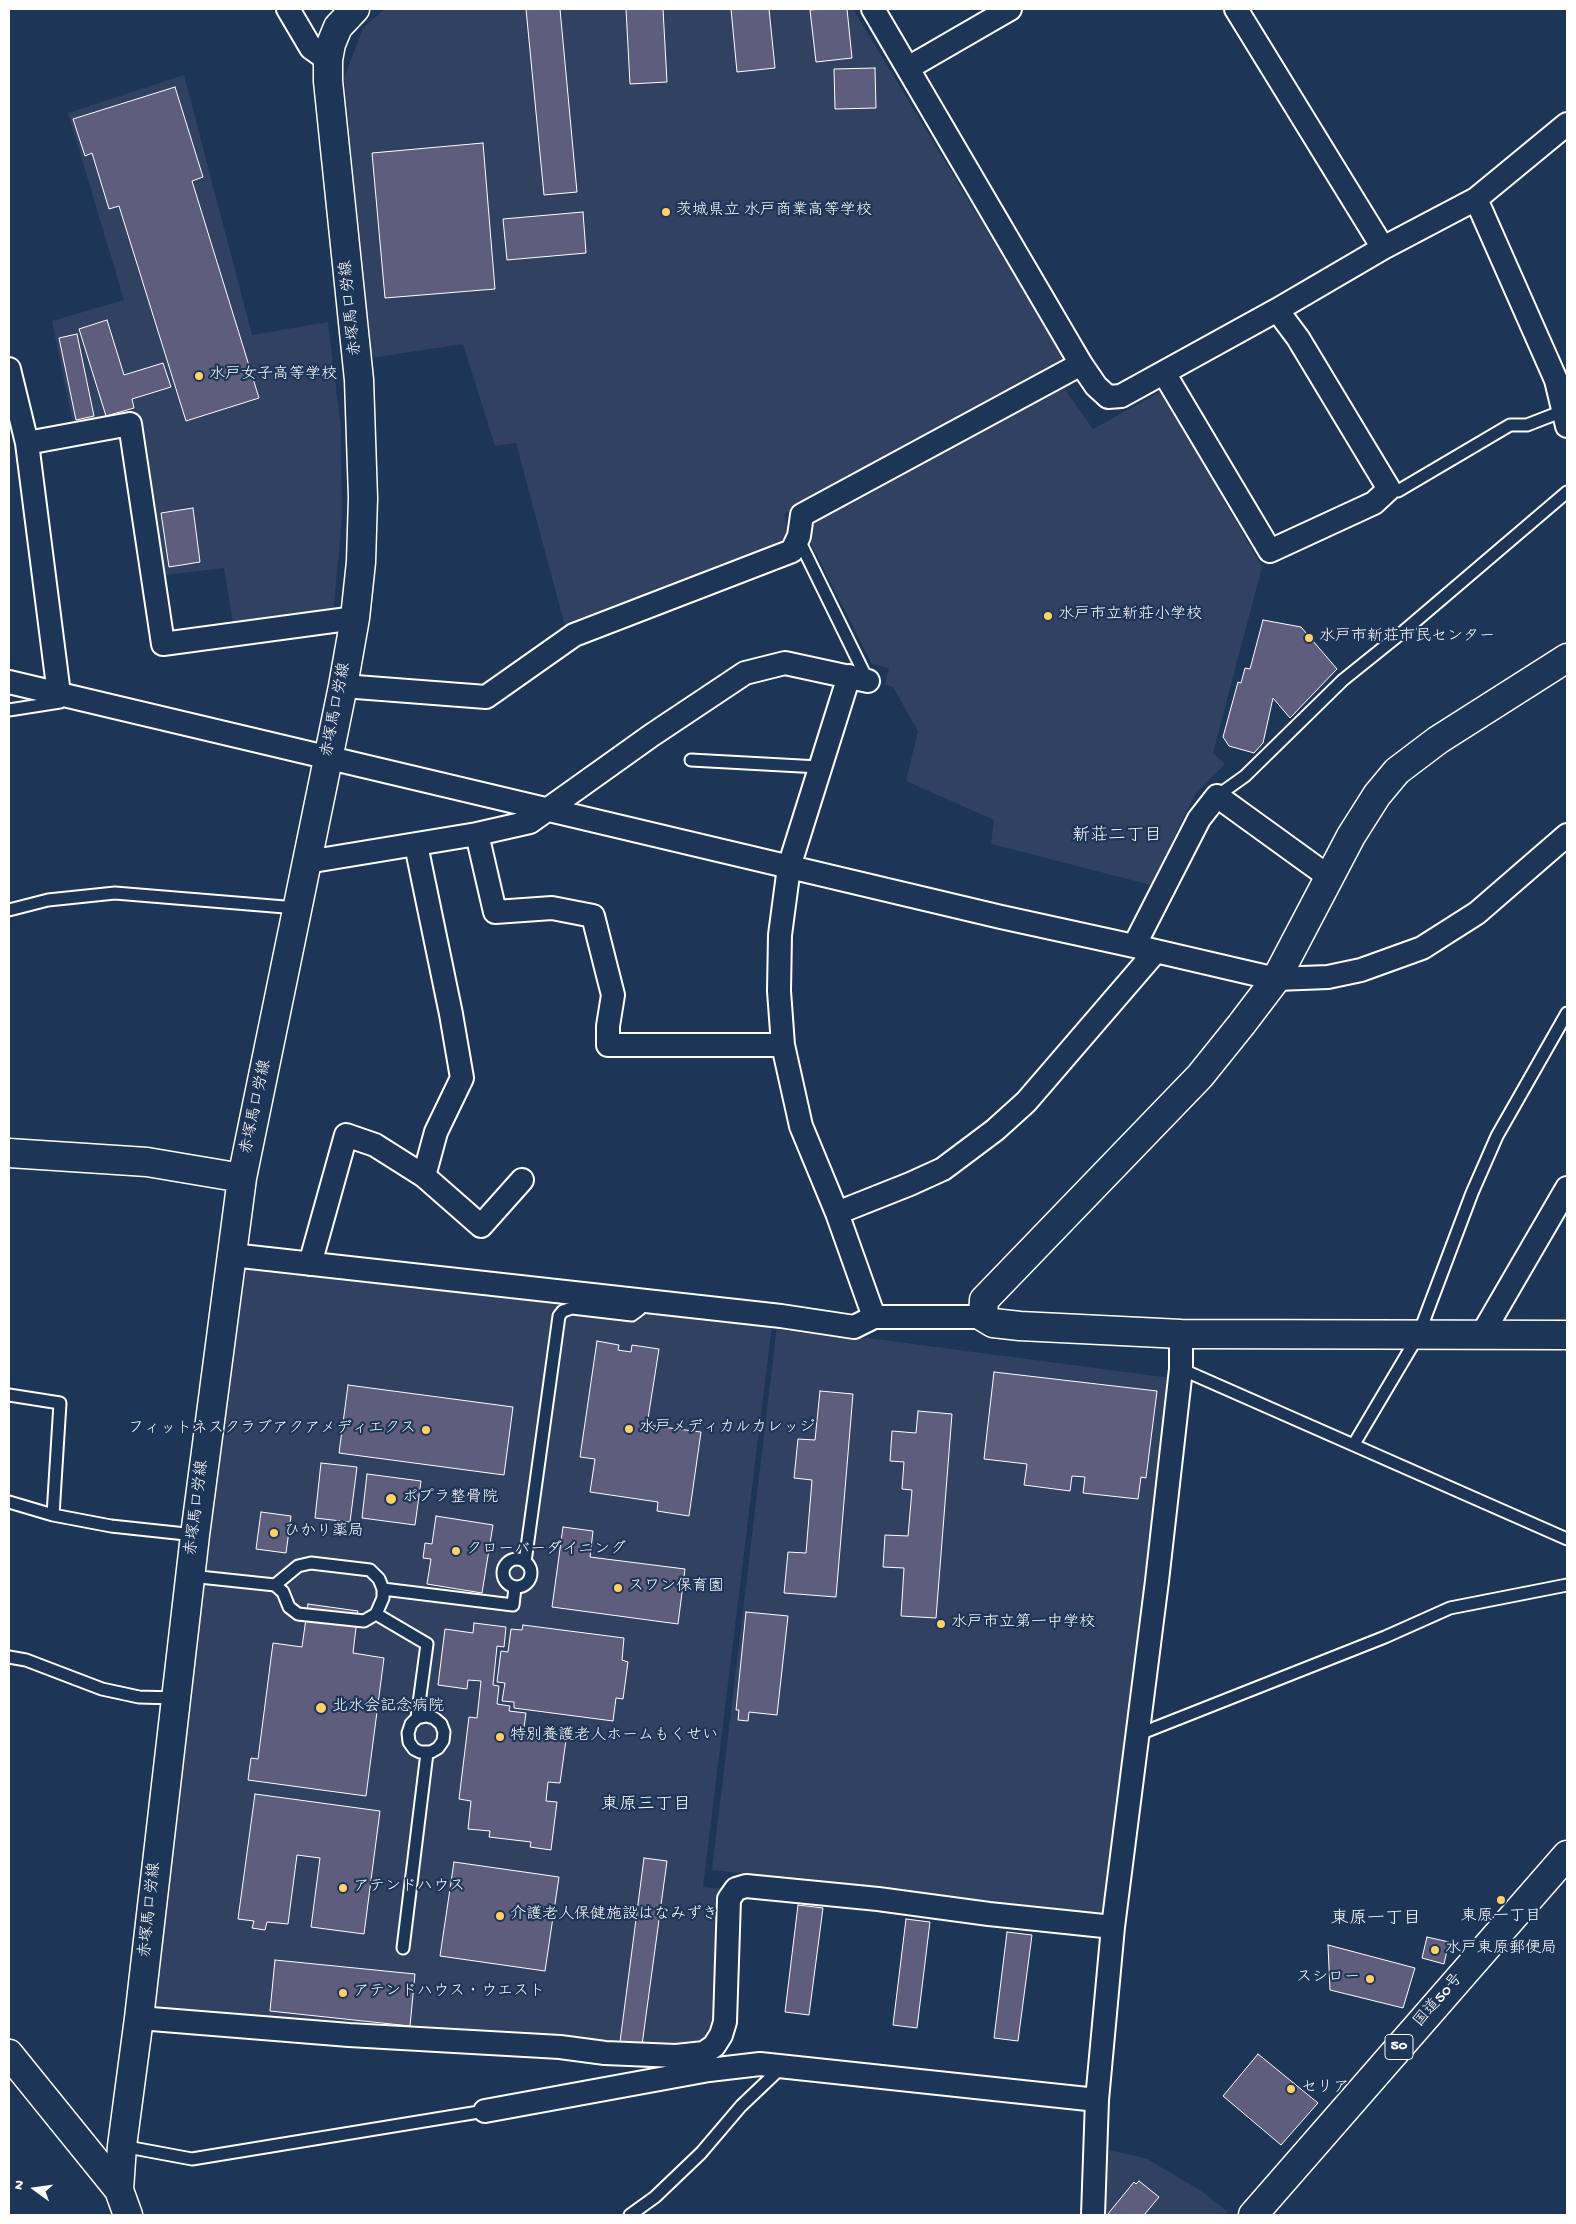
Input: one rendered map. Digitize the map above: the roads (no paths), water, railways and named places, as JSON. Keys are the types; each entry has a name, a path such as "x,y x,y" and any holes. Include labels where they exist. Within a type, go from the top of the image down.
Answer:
{"main road":[{"name":"赤塚馬口労線","path":"124,2203 122,2146 139,2018 194,1535 242,1178 343,686 355,618 361,562 364,498 360,380 329,90 328,60 331,44 338,27 355,9"},
{"path":"1567,658 1438,740 1397,771 1377,795 1329,877 1276,980 1200,1076 984,1300 982,1316 993,1323 1020,1326 1181,1334 1567,1335"},
{"path":"9,1153 147,1162 242,1178"},
{"name":"国道50号","path":"1253,2215 1567,1855"},
{"path":"9,2054 124,2203"}],"street":[{"path":"288,9 311,48 328,60"},
{"path":"873,9 1081,364 1096,386 1108,397 1121,396 1164,373 1383,248 1476,198 1567,124"},
{"path":"908,68 1010,9"},
{"path":"1236,9 1383,248"},
{"path":"1476,198 1556,380 1565,418"},
{"path":"1164,373 1270,551 1374,503 1389,489 1298,338 1277,310"},
{"path":"343,686 486,697 574,634 792,551 798,538 802,514 1081,364"},
{"path":"9,369 27,443 59,694"},
{"path":"27,443 130,424 163,644 355,618"},
{"path":"307,862 416,845 530,822 745,673 784,664 858,679 819,768 790,867 780,935 779,991 783,1045 801,1126 837,1213 874,1317"},
{"path":"9,682 1001,917 1145,948 1276,980 1328,977 1361,970 1422,948 1478,913 1567,834"},
{"path":"837,1213 943,1169 996,1130 1026,1102 1145,948 1199,819 1217,796 1329,877"},
{"path":"477,834 495,912 552,908 593,916 614,995 608,1026 608,1044 783,1045"},
{"path":"416,845 451,1014 462,1078 436,1132 424,1176"},
{"path":"310,1264 346,1135 375,1145 424,1176 482,1226 522,1180"},
{"path":"1481,1336 1567,1188"},
{"path":"232,1255 781,1316 854,1327 874,1317 982,1316"},
{"path":"1093,2215 1097,2100 1113,1927 1181,1369 1181,1334"},
{"path":"139,2018 349,2034 560,2047 605,2053 676,2056 704,2053 714,2046 720,2035 725,2022 729,1899 736,1889 746,1886 859,1897 1113,1927"},
{"path":"485,2112 709,2070 760,2064 784,2065 1097,2100"}],"lane":[{"path":"1389,489 1398,491 1510,425 1527,425 1565,418"},
{"path":"1217,796 1246,776 1343,680 1412,625 1567,492"},
{"path":"798,538 858,679"},
{"path":"9,710 60,702 59,694"},
{"path":"691,760 819,768"},
{"path":"9,910 48,900 115,893 298,908"},
{"path":"1354,1444 1418,1336 1468,1203 1497,1136 1567,1012"},
{"path":"525,1562 559,1316 563,1311 572,1308 632,1315 640,1309 642,1300"},
{"path":"1181,1369 1567,1539"},
{"path":"9,1395 60,1403 53,1515"},
{"path":"9,1502 53,1515 111,1526 194,1535"},
{"path":"519,1559 530,1566 530,1579 527,1584 515,1588 505,1581 504,1568 507,1563 519,1559"},
{"path":"190,1576 276,1585 283,1592 289,1607 298,1614 364,1621 376,1614 380,1607 383,1589 377,1576 370,1570 311,1563 298,1566 276,1585"},
{"path":"1137,1735 1385,1637 1450,1608 1567,1585"},
{"path":"383,1589 513,1605 515,1588"},
{"path":"376,1614 427,1644 417,1718"},
{"path":"9,1657 26,1660 102,1689 139,1697 175,1698"},
{"path":"426,1716 434,1718 441,1724 444,1732 443,1741 438,1748 427,1753 414,1749 409,1742 408,1733 411,1724 417,1718 426,1716"},
{"path":"403,1948 427,1753"},
{"path":"630,2215 654,2197 701,2153 741,2106 784,2065"},
{"path":"122,2146 192,2159 485,2112"}],"place":[{"name":"茨城県立 水戸商業高等学校","path":"666,212"},
{"name":"水戸女子高等学校","path":"199,376"},
{"name":"水戸市立新荘小学校","path":"1048,616"},
{"name":"水戸市新荘市民センター","path":"1309,638"},
{"name":"水戸メディカルカレッジ","path":"629,1429"},
{"name":"フィットネスクラブアクアメディエクス","path":"426,1430"},
{"name":"ポプラ整骨院","path":"391,1499"},
{"name":"ひかり薬局","path":"274,1533"},
{"name":"クローバーダイニング","path":"456,1551"},
{"name":"スワン保育園","path":"618,1588"},
{"name":"水戸市立第一中学校","path":"941,1624"},
{"name":"北水会記念病院","path":"321,1708"},
{"name":"特別養護老人ホームもくせい","path":"500,1737"},
{"name":"アテンドハウス","path":"343,1888"},
{"name":"東原一丁目","path":"1501,1900"},
{"name":"介護老人保健施設はなみずき","path":"500,1916"},
{"name":"水戸東原郵便局","path":"1435,1950"},
{"name":"スシロー","path":"1370,1979"},
{"name":"アテンドハウス・ウエスト","path":"343,1993"},
{"name":"セリア","path":"1291,2089"}],"district":[{"name":"新荘二丁目","path":"1117,837"},
{"name":"東原三丁目","path":"646,1806"},
{"name":"東原一丁目","path":"1376,1920"}]}
